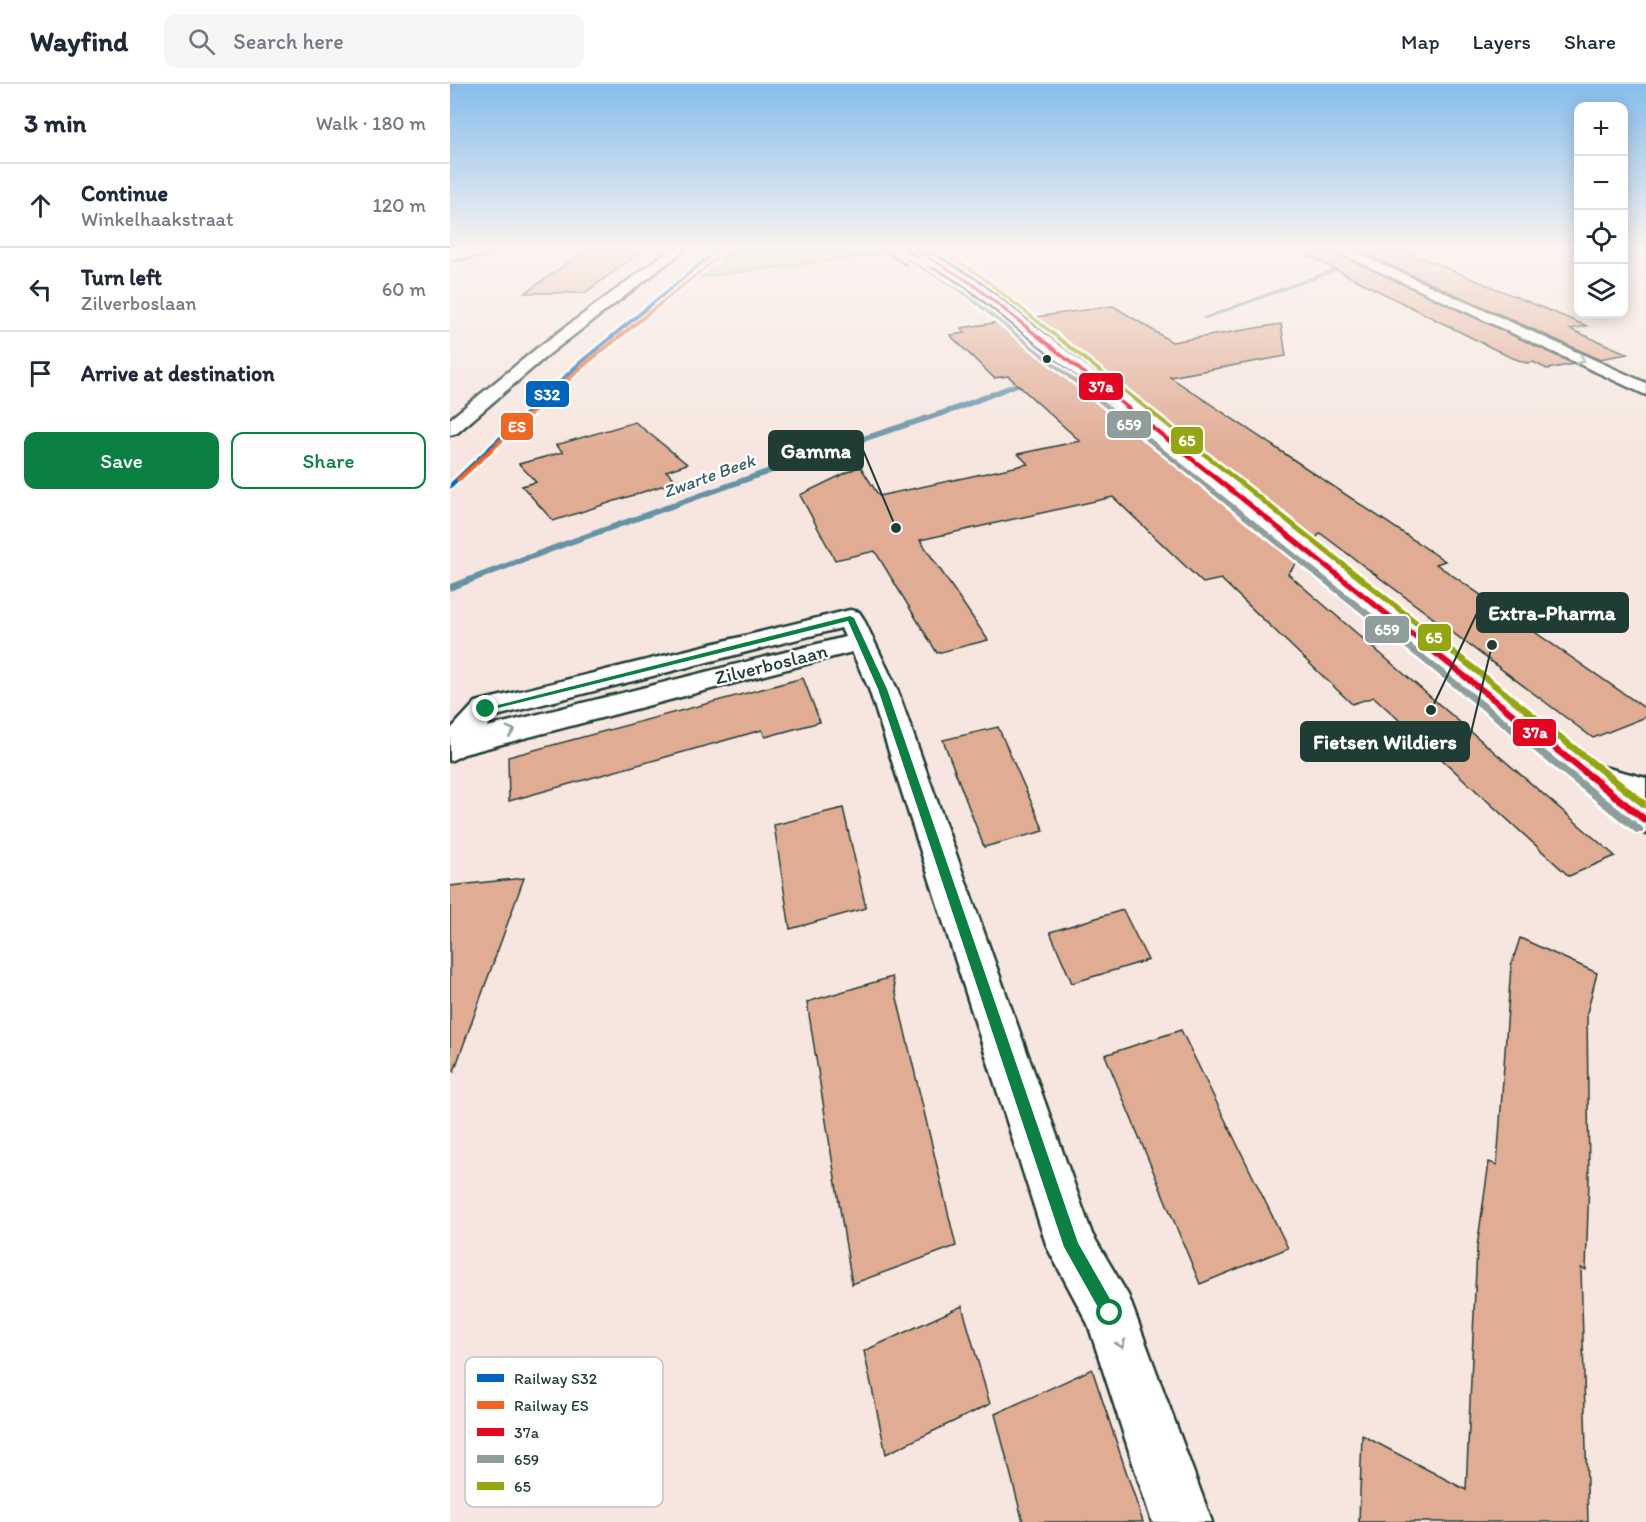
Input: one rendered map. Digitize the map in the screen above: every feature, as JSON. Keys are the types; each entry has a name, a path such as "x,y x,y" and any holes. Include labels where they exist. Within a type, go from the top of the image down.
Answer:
{"street":[{"path":"453,423 590,316"},
{"path":"1010,316 1646,821"},
{"path":"1484,316 1646,390"},
{"name":"Zilverboslaan","path":"452,748 861,641 883,689 1072,1247 1110,1313 1182,1522"},
{"path":"1588,775 1646,790"}],"building":[{"path":"1130,316 1172,342 1281,324 1286,356 1170,377 1445,561 1436,564 1646,709 1646,717 1593,738 1320,533 1314,541 1028,318"},
{"path":"1429,316 1472,316 1574,364 1547,369 1533,362 1526,363"},
{"path":"1503,316 1563,316 1587,326 1570,329 1628,354 1599,359"},
{"path":"1006,321 1299,560 1288,574 1615,856 1569,876 1374,697 1352,704 1221,579 1203,583 1113,497 920,540 988,640 937,653 875,551 835,560 800,495 860,466 879,496 1028,464 1018,454 1080,441 1008,376 994,378 950,335 966,333 961,328"},
{"path":"635,422 687,464 666,471 677,481 553,521 522,486 536,482 519,464 563,452 556,445"},
{"path":"803,678 820,722 765,737 762,730 509,801 508,757"},
{"path":"998,727 1044,831 984,847 943,740"},
{"path":"843,808 866,908 790,929 774,825"},
{"path":"524,878 454,1071 450,1070 450,886"},
{"path":"1123,910 1148,960 1072,983 1050,932"},
{"path":"1520,938 1597,973 1587,1013 1589,1179 1586,1270 1581,1268 1588,1522 1359,1522 1362,1435 1466,1490 1477,1247 1489,1162 1497,1165 1511,966"},
{"path":"892,977 956,1246 852,1284 807,1002"},
{"path":"1181,1030 1288,1248 1200,1284 1105,1055"},
{"path":"962,1306 990,1404 886,1454 864,1351"},
{"path":"1092,1369 1143,1522 1023,1522 995,1414"}],"waterway":[{"name":"Zwarte Beek","path":"1204,318 1209,316"},
{"name":"Zwarte Beek","path":"450,588 562,545 823,452 955,409 1035,378"}],"rail line":[{"name":"S32","path":"450,487 580,363 637,316"},
{"name":"ES","path":"458,480 584,365 645,316"}],"transit line":[{"name":"659","path":"993,316 1639,830"},
{"name":"37a","path":"1013,316 1646,821"},
{"name":"65","path":"1031,316 1646,806"}],"place":[{"name":"Gamma","path":"896,528"},
{"name":"Fietsen Wildiers","path":"1492,645"},
{"name":"Extra-Pharma","path":"1431,710"}],"route":[{"path":"486,709 850,618 883,689 1072,1247 1110,1313"}]}
